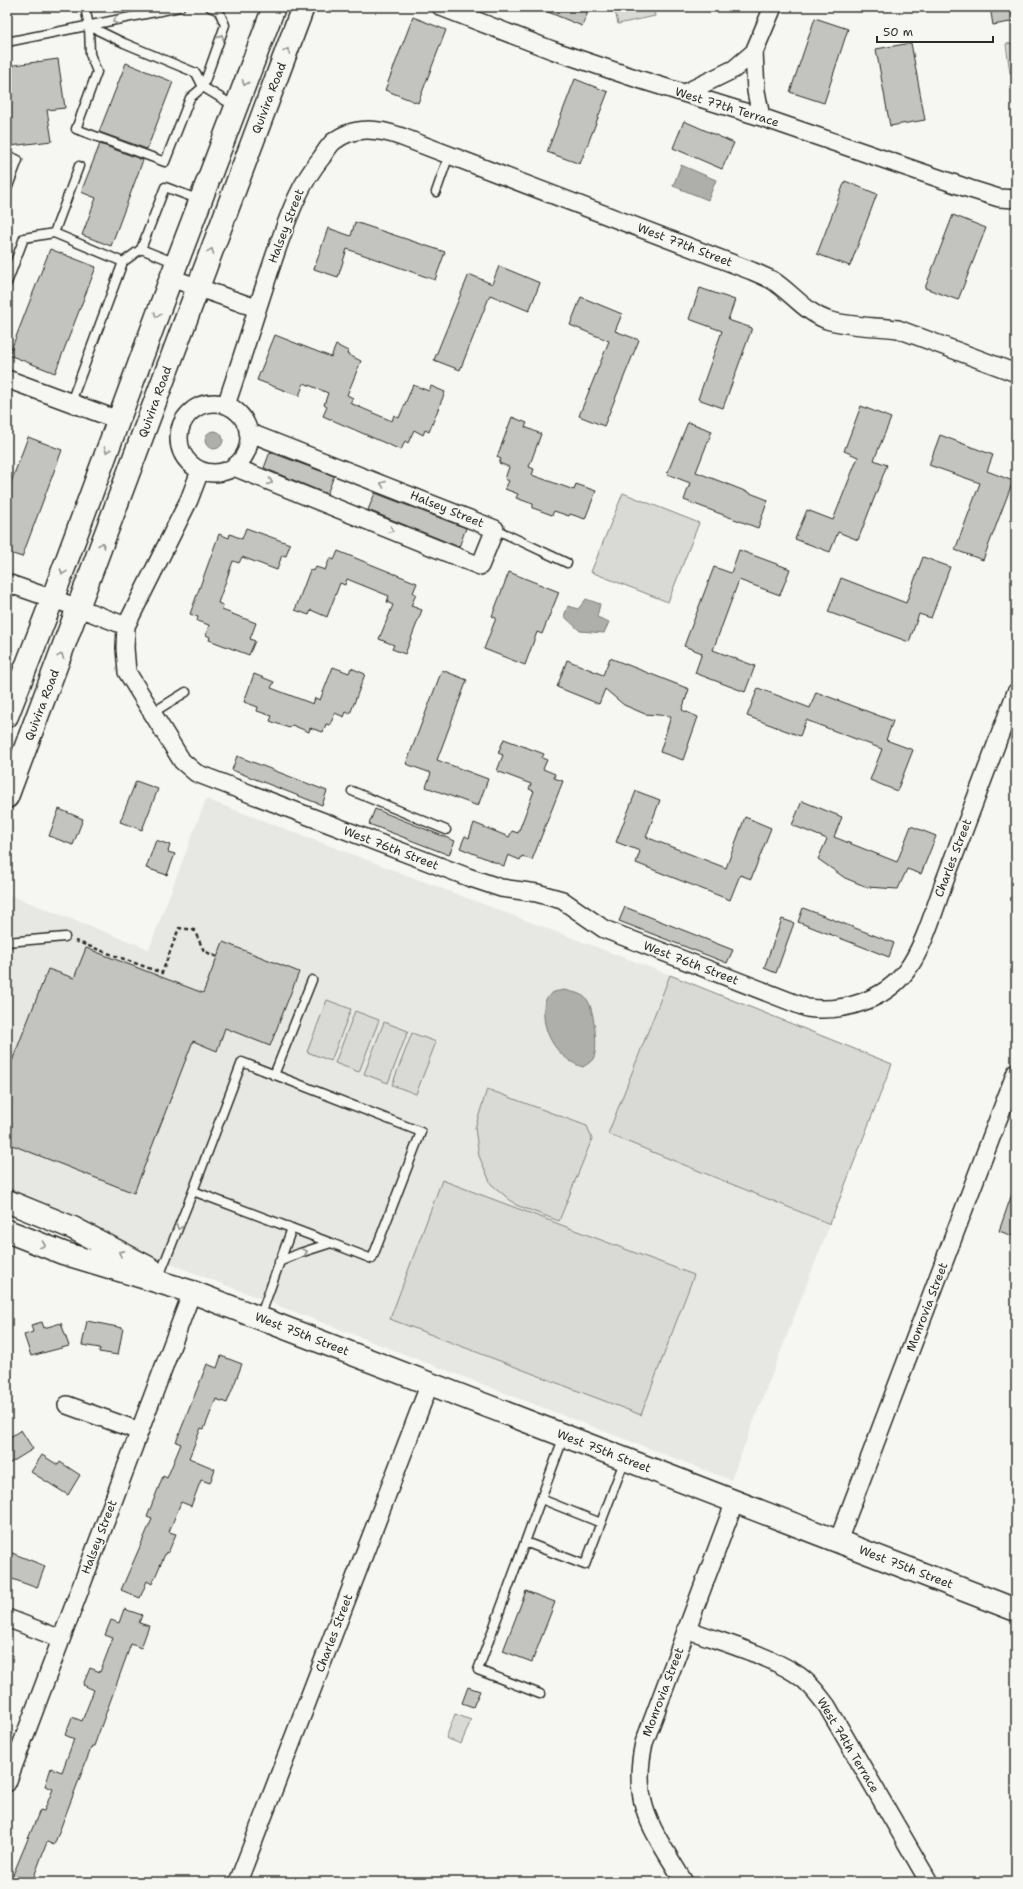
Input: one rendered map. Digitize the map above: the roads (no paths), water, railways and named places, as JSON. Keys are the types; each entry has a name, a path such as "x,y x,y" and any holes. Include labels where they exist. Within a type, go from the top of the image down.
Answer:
{"main road":[{"path":"7,716 52,600 200,200 274,7"},
{"name":"Quivira Road","path":"7,797 303,7"},
{"name":"West 75th Street","path":"7,1201 73,1228 192,1292"},
{"name":"West 75th Street","path":"7,1231 63,1252 192,1292 260,1317 1016,1610"}],"street":[{"name":"West 77th Terrace","path":"441,7 552,50 761,117 926,175 999,198 1016,199"},
{"path":"761,117 756,91 754,52 773,7"},
{"path":"685,93 734,69 754,52"},
{"name":"West 77th Street","path":"346,135 363,129 382,130 752,271 772,280 807,309 826,319 852,326 878,326 898,329 1016,373"},
{"name":"Halsey Street","path":"226,405 256,308 301,186 333,142 346,135"},
{"path":"174,270 198,287 256,308"},
{"path":"7,380 118,420"},
{"path":"214,403 226,405 236,412 244,421 248,432 249,443 246,454 234,467 221,473 211,474 200,471 190,465 182,455 178,444 178,432 183,420 191,411 202,405 214,403"},
{"name":"Halsey Street","path":"234,467 480,566 495,529 248,432"},
{"path":"7,583 126,626 189,500 200,471"},
{"name":"West 76th Street","path":"126,626 127,672 182,762 196,773 468,877 501,888 562,900 604,929 807,1008 821,1010 846,1007 862,1002"},
{"name":"Charles Street","path":"862,1002 877,996 893,984 907,969 919,946 1016,692"},
{"name":"Monrovia Street","path":"838,1541 1016,1072"},
{"name":"Halsey Street","path":"7,1782 192,1292"},
{"name":"Charles Street","path":"238,1882 430,1384"},
{"path":"66,1405 139,1431"},
{"name":"Monrovia Street","path":"684,1882 654,1830 644,1809 639,1787 639,1764 644,1743 735,1501"},
{"path":"7,1618 61,1639"},
{"name":"West 74th Terrace","path":"686,1629 773,1662 795,1673 812,1687 827,1706 929,1882"}],"lane":[{"path":"85,7 89,26 90,54 97,72 76,129 165,162 190,98 203,87 225,25 219,11 210,7"},
{"path":"7,42 180,7"},
{"path":"89,26 124,44 196,73 203,87 226,101 237,103"},
{"path":"7,155 18,160 7,189"},
{"path":"436,192 449,155"},
{"path":"54,233 79,166"},
{"path":"71,402 123,262 141,249 165,187 200,200"},
{"path":"7,283 24,238 54,233 123,262"},
{"path":"141,249 174,270"},
{"path":"495,529 567,563"},
{"path":"152,713 186,692"},
{"path":"352,791 446,830"},
{"path":"7,942 65,937"},
{"path":"274,1075 312,980"},
{"path":"160,1274 242,1062 421,1132 372,1259 193,1191"},
{"path":"260,1317 292,1228"},
{"path":"279,1262 300,1253 331,1243"},
{"path":"540,1694 478,1670 564,1435"},
{"path":"525,1542 584,1565 625,1459"},
{"path":"541,1499 601,1523"}]}
